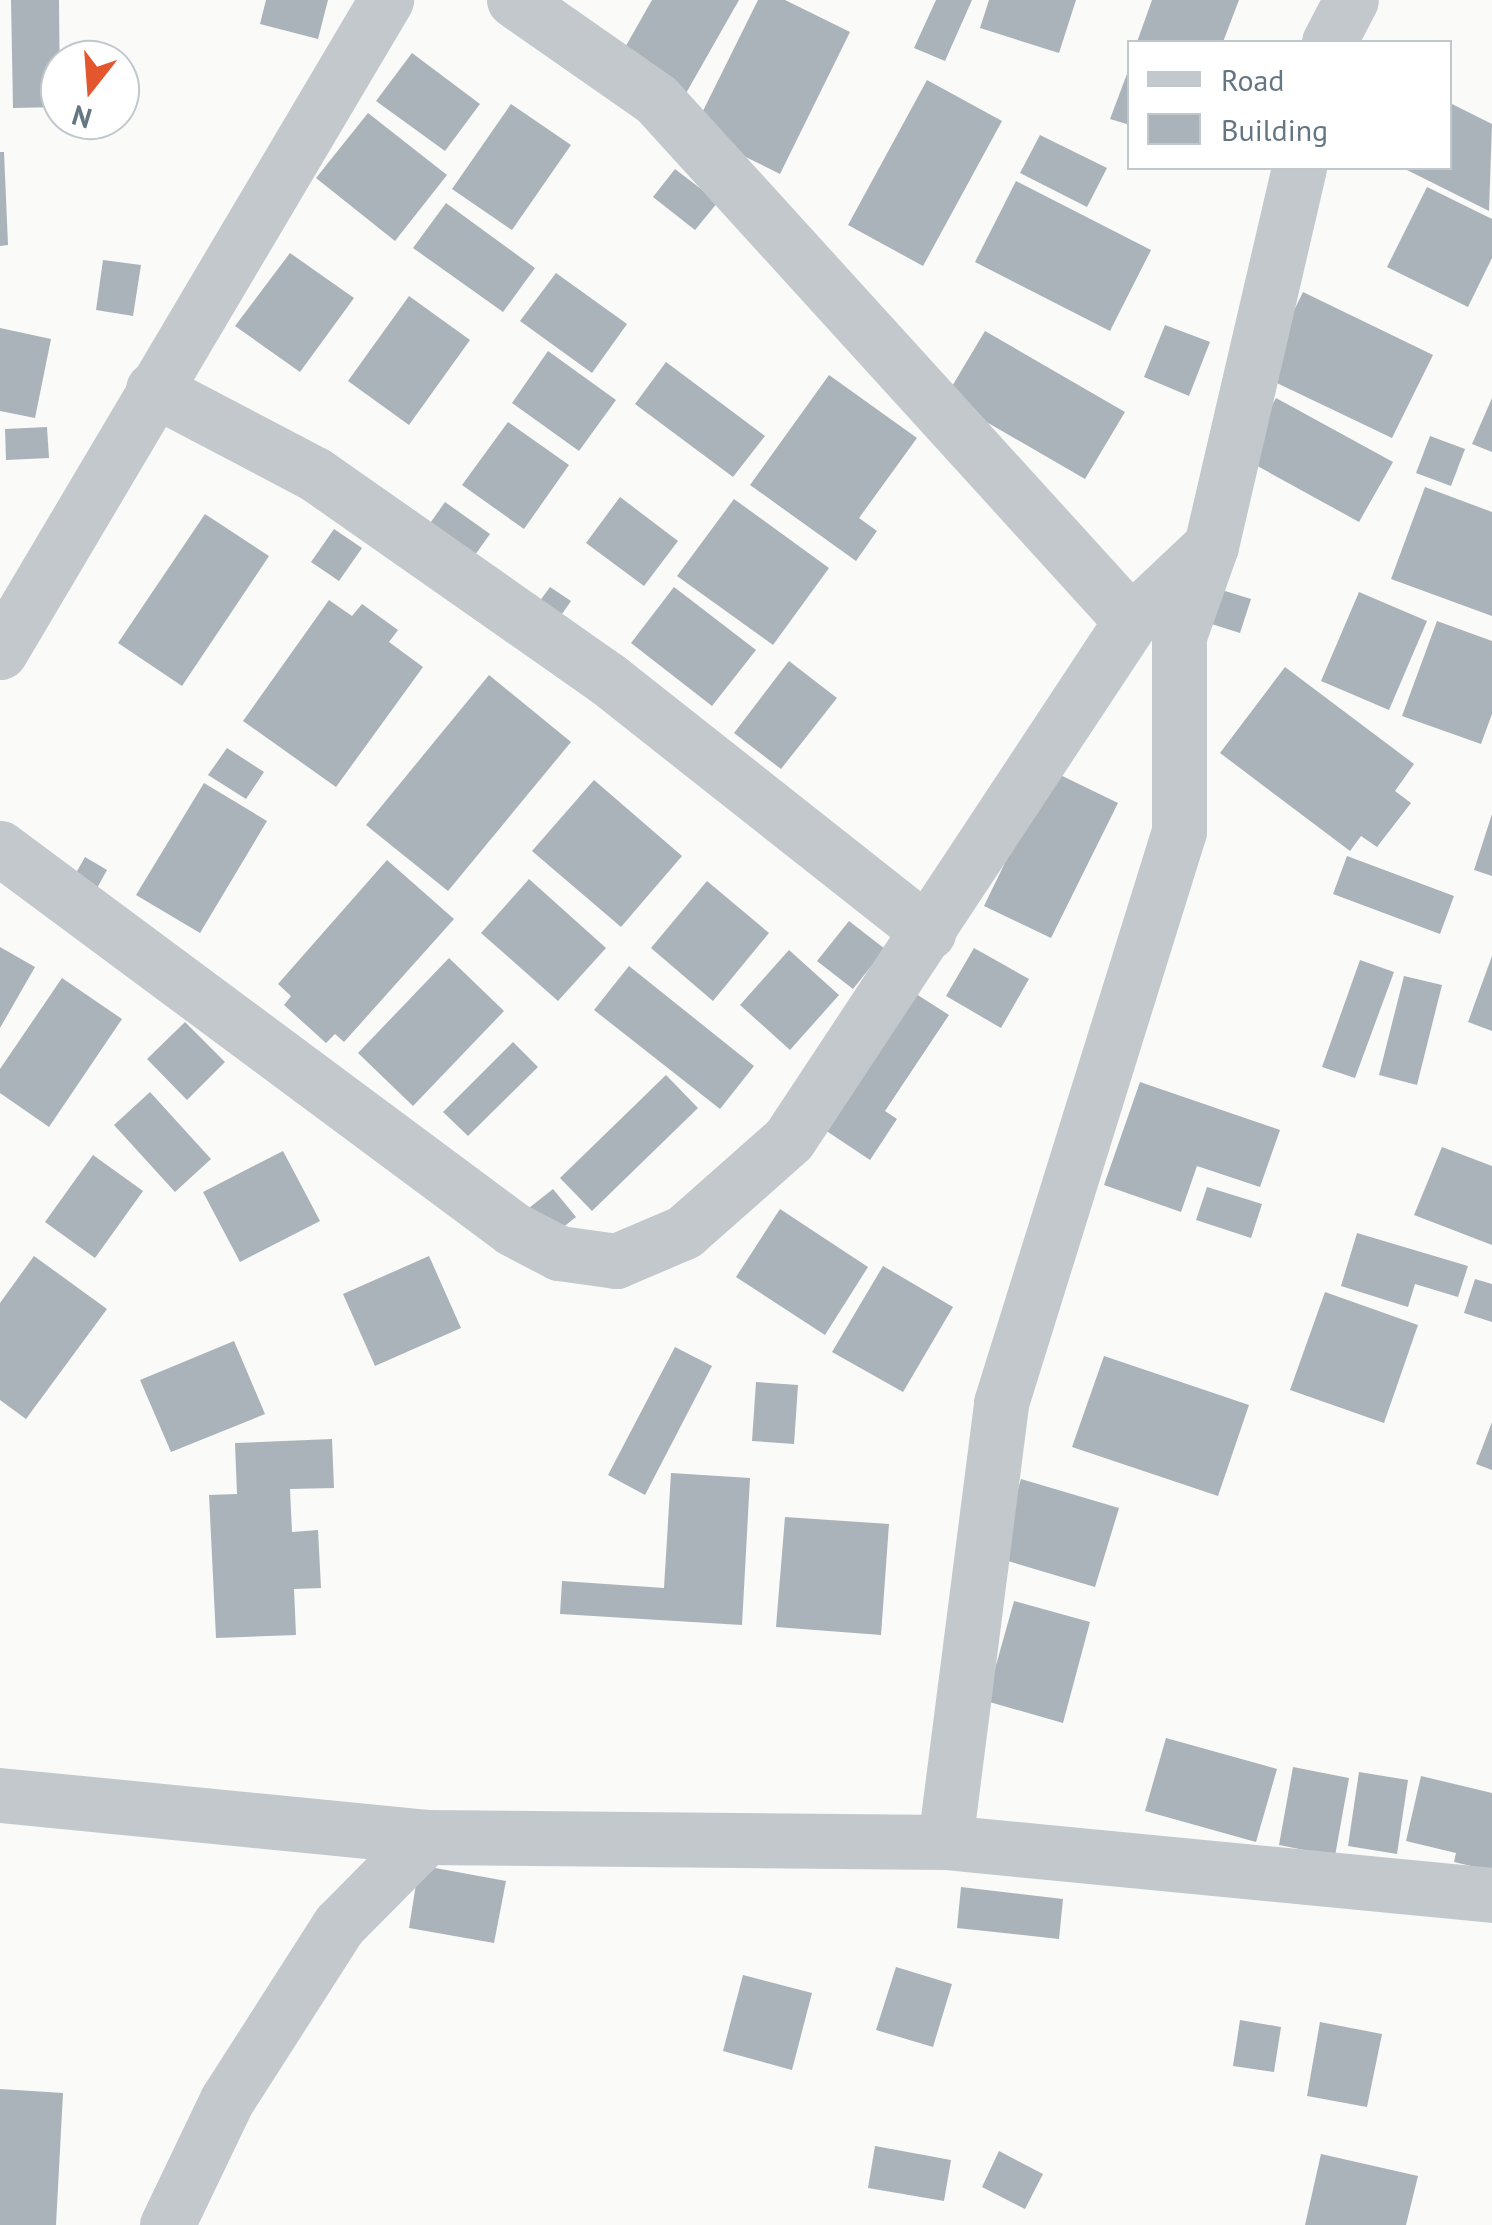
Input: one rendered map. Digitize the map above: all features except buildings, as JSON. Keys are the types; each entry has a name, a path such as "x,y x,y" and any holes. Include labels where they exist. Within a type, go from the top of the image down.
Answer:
{"street":[{"path":"0,652 386,0"},
{"path":"514,0 656,99 1131,621"},
{"path":"1331,40 1351,0"},
{"path":"945,1842 1001,1402 1179,831 1179,636 1211,546 1298,170"},
{"path":"153,389 314,474 609,680 928,932"},
{"path":"0,848 513,1229 559,1254 616,1261 684,1232 789,1139 1131,621 1211,546"},
{"path":"0,1794 426,1837 945,1842 1492,1895"},
{"path":"167,2225 227,2100 339,1926 426,1837"}]}
